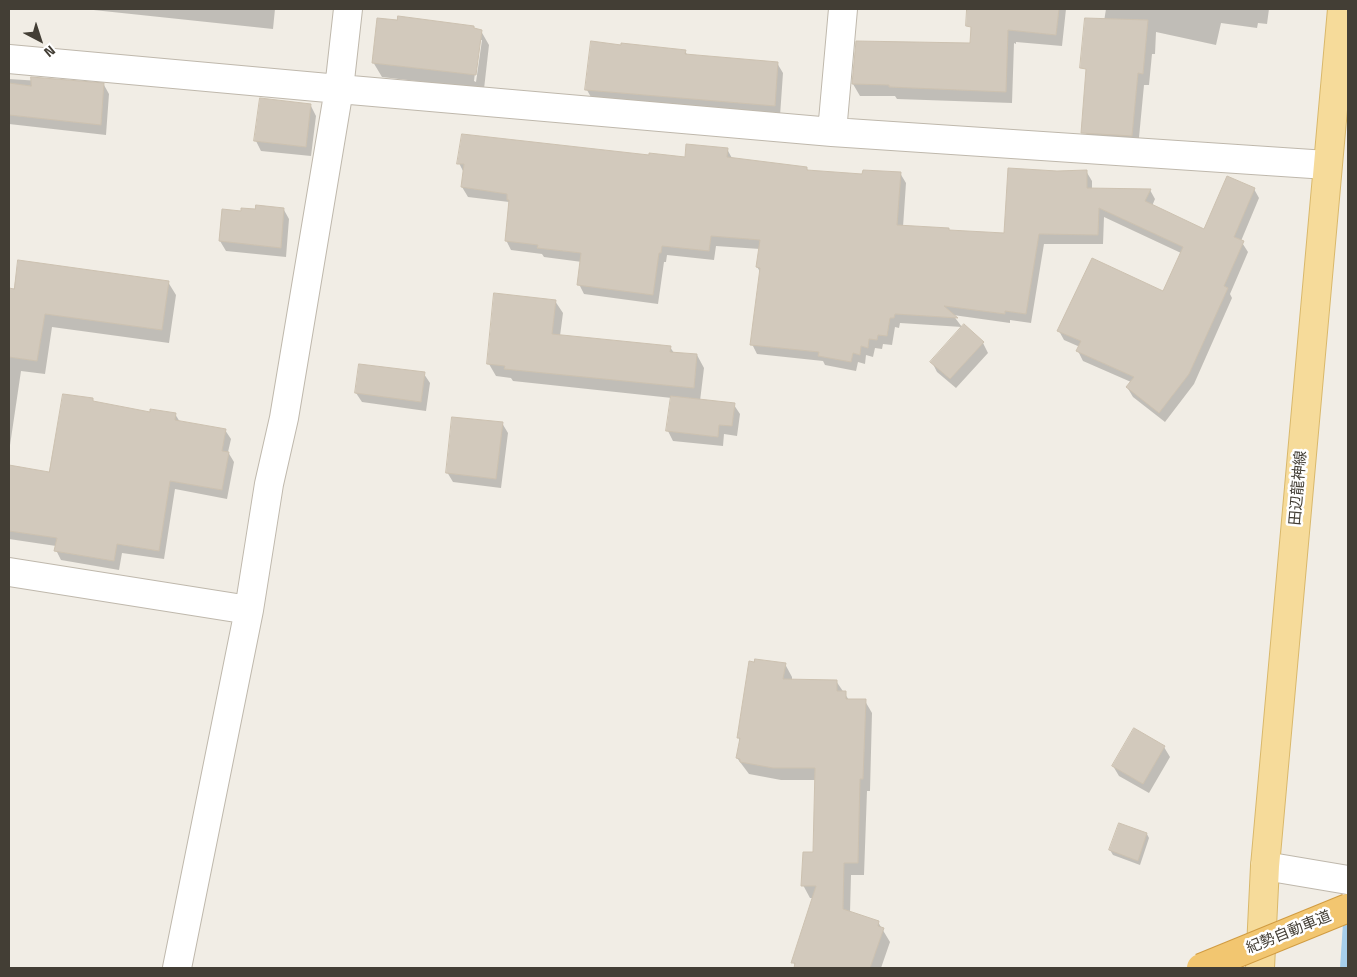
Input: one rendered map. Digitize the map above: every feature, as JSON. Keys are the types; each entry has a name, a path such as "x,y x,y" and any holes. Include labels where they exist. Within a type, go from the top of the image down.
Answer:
{"highway":[{"name":"紀勢自動車道","path":"1201,968 1348,908"}],"main road":[{"name":"田辺龍神線","path":"1260,968 1266,866 1338,166 1342,9"}],"street":[{"path":"177,968 249,610 269,484 284,418 340,90 348,9"},
{"path":"832,132 843,9"},
{"path":"9,59 340,90 832,132 1338,166"},
{"path":"9,572 249,610"},
{"path":"1266,866 1337,878"}],"water":[{"path":"1348,848 1348,968 1340,968"}],"building":[{"path":"967,9 1059,9 1056,35 1008,30 1006,92 852,84 856,41 970,43 971,27 966,26"},
{"path":"398,16 474,26 474,28 482,30 476,75 372,63 377,18 397,20"},
{"path":"1085,18 1148,20 1143,74 1138,73 1132,136 1081,133 1086,69 1080,68"},
{"path":"591,41 686,50 685,54 778,62 775,106 585,90"},
{"path":"31,77 104,83 101,125 9,115 9,83 31,86"},
{"path":"260,98 311,104 306,147 254,141"},
{"path":"462,134 649,155 649,153 685,157 686,144 728,148 727,157 807,167 807,170 862,174 863,170 901,172 897,225 949,228 949,230 1004,233 1008,168 1057,171 1087,170 1087,188 1151,189 1145,201 1204,229 1227,176 1255,188 1234,237 1244,241 1224,286 1228,288 1189,374 1159,413 1126,387 1134,377 1076,351 1081,341 1057,331 1092,258 1163,291 1183,247 1099,208 1098,235 1039,234 1026,314 1005,311 1005,314 944,306 958,318 895,314 894,318 890,318 887,336 878,335 877,340 869,339 868,348 861,346 860,355 853,353 851,362 818,356 819,352 750,345 760,268 756,267 760,240 711,236 709,251 662,246 661,253 659,253 653,295 577,285 581,253 537,248 538,245 505,241 509,200 507,200 507,194 461,187 464,164 457,164"},
{"path":"256,205 284,208 281,248 219,241 222,209 241,211 241,208 255,209"},
{"path":"18,260 169,281 162,330 45,314 37,361 9,357 9,288 14,289"},
{"path":"494,293 556,300 552,334 671,346 670,352 697,354 694,388 504,369 505,366 487,364"},
{"path":"964,324 984,342 950,379 930,362"},
{"path":"359,364 425,372 421,402 355,393"},
{"path":"63,394 93,398 93,401 150,412 150,409 176,413 175,420 226,429 222,451 229,452 222,490 170,481 159,551 117,544 114,561 54,551 57,538 9,531 9,465 49,472"},
{"path":"671,396 735,403 732,426 719,425 718,437 666,431"},
{"path":"452,417 503,422 496,479 446,473"},
{"path":"755,659 786,663 783,679 837,680 837,691 846,691 846,699 866,699 863,779 860,779 858,863 844,863 843,909 879,921 878,926 884,928 870,968 794,968 795,963 791,963 816,886 801,886 803,852 813,852 815,768 773,768 740,762 740,759 736,758 740,738 737,738 749,661 754,662"},
{"path":"1134,728 1165,746 1143,784 1112,766"},
{"path":"1119,823 1147,833 1138,861 1109,850"}]}
